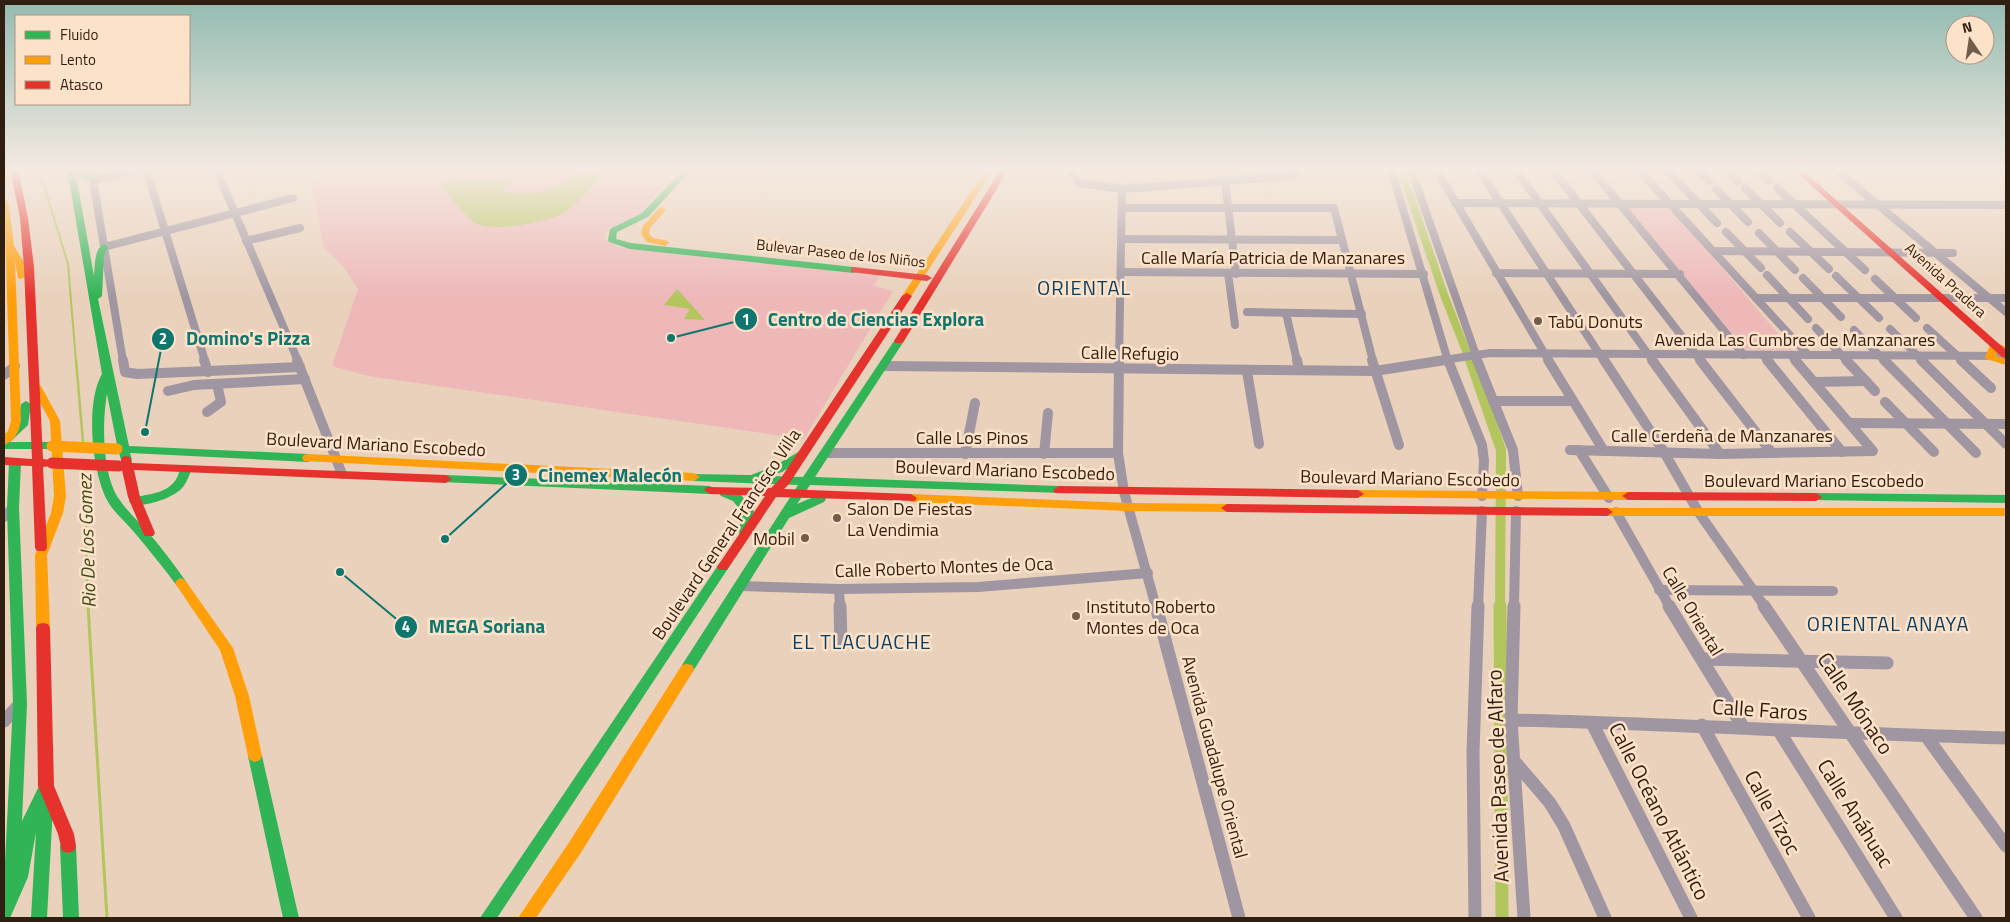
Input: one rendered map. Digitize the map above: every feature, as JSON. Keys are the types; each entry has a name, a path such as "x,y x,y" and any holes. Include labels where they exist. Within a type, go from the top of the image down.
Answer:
{"main road":[{"path":"24,212 36,386 35,418 38,446 37,463 42,555 46,786 39,902 33,918"},
{"path":"78,212 93,309 121,445 123,466 133,497 161,555"},
{"name":"Bulevar Paseo de los Niños","path":"648,212 613,231 610,236 612,240 620,244 939,275"},
{"name":"Bulevar Paseo de los Niños","path":"660,212 646,228 646,237 655,242 780,259"},
{"name":"Boulevard General Francisco Villa","path":"488,918 745,533 772,494 785,481 962,212"},
{"path":"526,918 576,846 784,515 799,496 884,366 978,212"},
{"name":"Avenida Pradera","path":"1846,212 1893,252 2006,356"},
{"path":"4,442 13,432 16,421 15,366 8,314 10,246 5,220"},
{"path":"10,246 18,257 23,282 30,296"},
{"path":"93,309 98,294 100,256 104,247"},
{"path":"2006,349 1995,345 1990,356 2006,362"},
{"path":"106,376 100,395 98,419 103,468 108,490 113,500 161,555 214,628 235,670 291,918"},
{"path":"4,442 24,427 27,419 26,398 36,386"},
{"path":"36,386 56,426 60,496 57,513 42,555"},
{"name":"Boulevard Mariano Escobedo","path":"4,442 38,446 121,445 152,450 337,461 785,481 1124,492 1609,498 2006,499"},
{"path":"743,479 778,469 802,454"},
{"path":"10,462 20,704 11,898"},
{"name":"Boulevard Mariano Escobedo","path":"10,462 399,476 799,496 1128,508 1699,513 2006,512"},
{"path":"399,476 420,464"},
{"path":"133,497 146,476 172,468"},
{"path":"133,497 157,497 176,489 184,480 186,469"},
{"path":"718,491 737,498 745,506 749,514 745,533"},
{"path":"784,515 810,502 832,496"},
{"path":"4,913 21,872 30,820 46,786"},
{"path":"46,786 66,834 69,850 71,918"}],"street":[{"path":"98,212 125,372 137,374 208,372 300,367"},
{"path":"158,212 208,372"},
{"path":"104,247 239,212"},
{"name":"Avenida Guadalupe Oriental","path":"1122,212 1118,453 1124,492 1148,574 1240,918"},
{"path":"1230,212 1233,239 1232,274 1235,324"},
{"path":"1335,212 1375,371 1399,445"},
{"path":"1405,212 1449,358 1482,445 1486,496"},
{"path":"1426,212 1474,355 1513,450 1514,496"},
{"path":"1461,212 1604,451"},
{"name":"Calle Mónaco","path":"1506,212 1664,452 1699,513 1804,663 1976,918"},
{"path":"1546,212 1720,454"},
{"path":"1585,212 1772,454"},
{"path":"1629,212 1744,355"},
{"path":"1678,212 1808,355"},
{"path":"1706,212 1717,223"},
{"path":"1738,212 1748,222"},
{"path":"1769,212 1780,223"},
{"path":"1803,212 1865,270"},
{"path":"1886,212 2006,312"},
{"path":"235,213 305,379 342,474"},
{"path":"246,241 300,228"},
{"path":"1726,232 1808,319"},
{"path":"1790,232 1829,269"},
{"path":"1759,233 1795,270"},
{"path":"1122,239 1342,240"},
{"path":"1714,251 1953,253"},
{"name":"Calle María Patricia de Manzanares","path":"1121,272 1424,274"},
{"path":"1496,273 1680,274"},
{"path":"1836,276 1879,318"},
{"path":"1803,278 1841,317"},
{"path":"1875,279 1916,318"},
{"path":"1756,298 2006,298"},
{"path":"1247,312 1362,314"},
{"path":"1286,313 1299,370"},
{"path":"1816,328 1875,391"},
{"path":"1927,328 1991,388"},
{"path":"1890,329 2006,444"},
{"path":"1854,330 1976,453"},
{"name":"Avenida Las Cumbres de Manzanares","path":"1375,371 1474,355 1544,353 2006,356"},
{"path":"1763,355 1842,452"},
{"path":"1791,355 1851,423 2006,424"},
{"path":"4,375 15,366"},
{"name":"Calle Refugio","path":"884,366 1118,370 1375,371"},
{"path":"1247,370 1259,444"},
{"path":"168,391 188,386 305,379"},
{"path":"1814,382 1866,381"},
{"path":"207,412 221,402 217,384"},
{"path":"1493,401 1573,400"},
{"path":"1885,402 1934,452"},
{"path":"965,454 975,403"},
{"path":"1044,454 1048,413"},
{"name":"Calle Cerdeña de Manzanares","path":"1609,498 1575,450 1720,454 1873,451 1851,423"},
{"name":"Calle Los Pinos","path":"826,453 1118,453"},
{"path":"4,517 13,508"},
{"path":"1475,918 1473,754 1485,511"},
{"name":"Avenida Paseo de Alfaro","path":"1514,511 1511,720 1524,918"},
{"name":"Calle Oriental","path":"1616,512 1659,590 1743,727"},
{"name":"Calle Roberto Montes de Oca","path":"741,586 839,589 978,587 1148,574"},
{"path":"839,589 841,645"},
{"path":"1659,590 1833,591"},
{"path":"1702,659 1804,663 1887,663"},
{"path":"4,721 20,704"},
{"name":"Calle Faros","path":"1511,720 1702,725 2004,741"},
{"name":"Calle Océano Atlántico","path":"1592,723 1692,918"},
{"name":"Calle Tízoc","path":"1702,725 1808,918"},
{"name":"Calle Anáhuac","path":"1779,730 1896,918"},
{"path":"1926,736 2006,846"},
{"path":"1515,762 1550,803 1564,826 1605,918"}],"shaded area":[{"path":"317,212 642,212 609,228 603,238 619,247 880,274 874,286 893,291 804,439 368,376 332,366 358,289 343,266 324,248"},
{"path":"463,212 565,212 536,222 494,227 475,223"},
{"path":"1630,212 1674,212 1792,350 1745,349"},
{"path":"677,289 705,320 684,319 690,309 664,305"}],"waterway":[{"name":"Rio De Los Gomez","path":"52,212 68,264 76,361"},
{"path":"1416,212 1444,295 1470,361"},
{"name":"Rio De Los Gomez","path":"76,360 83,442"},
{"path":"1470,360 1501,450 1500,606"},
{"name":"Rio De Los Gomez","path":"84,470 88,607"},
{"name":"Rio De Los Gomez","path":"88,606 107,918"},
{"path":"1500,606 1502,918"}],"traffic: fast":[{"path":"78,212 101,343 126,460"},
{"path":"648,212 613,231 612,240 630,246 854,270"},
{"path":"97,296 100,256 104,247"},
{"path":"687,669 777,526 899,341"},
{"path":"106,376 99,406 98,438 107,485 113,500 161,555 181,583"},
{"path":"6,439 23,425 26,404"},
{"path":"4,445 47,446"},
{"path":"117,449 308,458"},
{"path":"756,476 778,469 802,454"},
{"path":"4,913 11,898 20,704 13,508 15,462"},
{"path":"135,501 159,496 173,489 179,484 186,469"},
{"path":"694,477 1059,490"},
{"path":"446,479 710,490"},
{"path":"725,493 737,498 748,511 745,533"},
{"path":"1816,497 2006,499"},
{"path":"784,515 820,499"},
{"path":"488,918 723,567"},
{"path":"255,756 291,918"},
{"path":"39,918 46,787"},
{"path":"11,898 20,877 30,821 43,792"},
{"path":"68,846 71,918"}],"traffic: slow":[{"path":"4,441 13,432 16,421 10,246 5,212"},
{"path":"660,212 646,228 645,234 650,240 665,243"},
{"path":"907,296 962,212"},
{"path":"10,246 20,262 21,276"},
{"path":"2001,347 1995,345 1990,357 2006,362"},
{"path":"36,386 55,421 60,496 57,513 41,555 43,628"},
{"path":"52,446 117,449"},
{"path":"308,458 694,477"},
{"path":"1358,494 1628,496"},
{"path":"911,498 1128,507 1227,508"},
{"path":"1607,512 2006,512"},
{"path":"181,583 226,648 242,696 255,756"},
{"path":"526,918 576,846 687,669"}],"traffic: jam":[{"path":"23,212 29,267 41,548"},
{"path":"899,341 978,212"},
{"path":"1845,212 2006,355"},
{"path":"854,270 927,278"},
{"path":"723,567 772,494 785,481 907,296"},
{"path":"126,460 134,497 149,533"},
{"path":"4,461 47,463"},
{"path":"52,463 119,466"},
{"path":"119,466 446,479"},
{"path":"710,490 911,498"},
{"path":"1059,490 1358,494"},
{"path":"1628,496 1816,497"},
{"path":"1227,508 1607,512"},
{"path":"43,628 46,786 66,834 68,846"}],"place":[{"name":"Tabú Donuts","path":"1538,321"},
{"name":"Centro de Ciencias Explora","path":"671,338"},
{"name":"Domino's Pizza","path":"145,432"},
{"name":"Salon De Fiestas La Vendimia","path":"837,518"},
{"name":"Mobil","path":"805,538"},
{"name":"Cinemex Malecón","path":"445,539"},
{"name":"MEGA Soriana","path":"340,572"},
{"name":"Instituto Roberto Montes de Oca","path":"1076,616"}],"district":[{"name":"ORIENTAL","path":"1084,287"},
{"name":"ORIENTAL ANAYA","path":"1888,623"},
{"name":"EL TLACUACHE","path":"862,641"}]}
